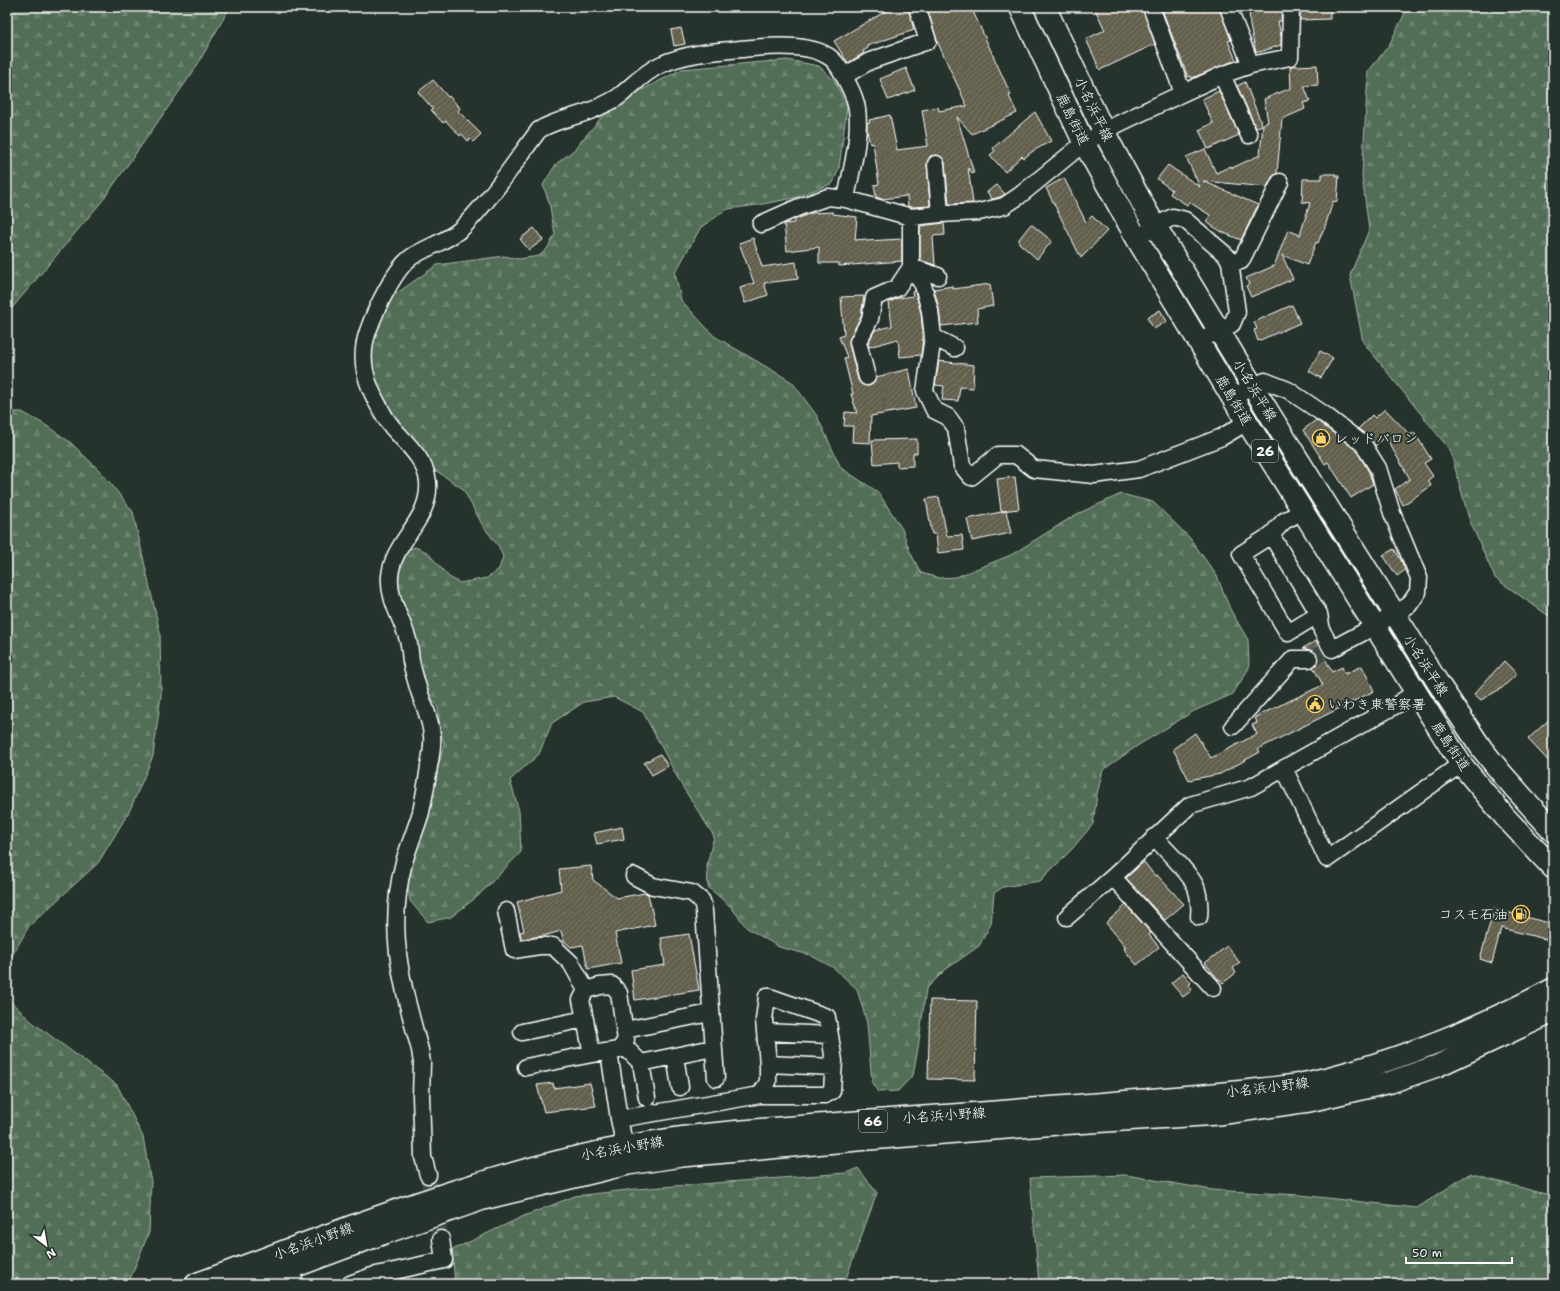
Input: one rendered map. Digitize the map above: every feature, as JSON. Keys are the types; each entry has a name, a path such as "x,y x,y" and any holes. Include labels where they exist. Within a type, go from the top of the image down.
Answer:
{"main road":[{"name":"鹿島街道","path":"1020,7 1084,143 1137,239 1247,422 1461,764 1505,817 1553,868"},
{"name":"小名浜平線","path":"1045,7 1104,132 1155,226 1219,331 1394,614 1482,749 1503,775 1553,830"},
{"name":"小名浜小野線","path":"248,1284 292,1277 382,1234 483,1199 626,1155 696,1136 914,1117 1095,1104 1243,1091 1307,1083 1355,1070 1411,1052 1513,1010 1553,989"},
{"name":"小名浜小野線","path":"196,1284 426,1200 554,1161 626,1155 682,1156 1058,1124 1219,1114 1308,1101 1391,1082 1437,1066 1553,1012"}],"street":[{"path":"844,76 870,61 928,41 917,7"},
{"path":"1151,7 1183,92"},
{"path":"1228,7 1251,65"},
{"path":"761,224 799,207 828,197 846,199 911,217 979,212 1004,206 1020,196 1084,143 1104,132 1183,92 1222,75 1251,65 1290,57 1291,7"},
{"path":"428,1175 423,1157 421,1057 403,987 395,930 397,905 404,863 420,813 428,774 432,739 430,721 419,692 411,662 408,640 390,595 390,577 392,562 400,546 420,519 427,497 428,482 423,463 389,424 369,389 364,363 365,343 368,330 391,282 410,257 439,244 458,231 482,207 539,130 549,123 598,108 620,96 648,71 660,64 708,52 774,46 810,49 826,55 836,63 844,76 852,91 857,108 858,122 846,199"},
{"path":"1222,75 1248,135"},
{"path":"936,164 940,214"},
{"path":"1230,262 1241,260 1280,182"},
{"path":"911,217 912,267 924,285 930,312 933,337 925,391 934,410 948,417 956,428 962,466 971,477 998,455 1016,455 1034,469 1094,475 1139,469 1222,436 1247,422"},
{"path":"1137,239 1155,226 1173,217 1185,220 1227,256 1230,262 1237,312 1232,324 1198,341"},
{"path":"912,267 938,276"},
{"path":"867,377 858,342 870,319 874,298 897,288 912,267"},
{"path":"933,337 955,348"},
{"path":"1232,397 1265,381 1288,390 1325,415 1363,444 1378,468 1392,513 1419,578 1418,592 1409,605 1375,626 1321,654 1292,659 1233,726"},
{"path":"1292,659 1288,632 1241,554 1271,535 1284,521 1303,511"},
{"path":"1271,535 1319,614 1322,631 1321,654"},
{"path":"1288,632 1319,614"},
{"path":"1067,917 1113,877 1154,837 1190,805 1251,787 1398,704 1416,692"},
{"path":"1284,768 1327,859 1461,764"},
{"path":"1154,837 1182,867 1196,886 1200,908 1199,917"},
{"path":"634,876 653,886 692,893 702,901 716,1078"},
{"path":"1113,877 1213,988"},
{"path":"506,911 514,950 539,946 553,946 571,963 586,990"},
{"path":"592,1054 581,1000 586,990 600,986 612,985 619,993 624,1037 641,1063 647,1098"},
{"path":"619,1118 760,1096 825,1095 832,1091 834,1061 827,1018 767,996 764,1020 768,1082 760,1096"},
{"path":"624,1037 710,1013"},
{"path":"522,1032 585,1020"},
{"path":"765,1032 830,1035"},
{"path":"526,1067 619,1050 624,1037"},
{"path":"641,1063 713,1048"},
{"path":"609,1052 626,1155"},
{"path":"675,1056 680,1087"},
{"path":"768,1064 833,1066"},
{"path":"350,1284 372,1276 444,1260 441,1239"}],"green space":[{"path":"7,7 230,7 195,69 103,200 7,314"},
{"path":"1408,7 1553,7 1553,619 1495,578 1469,519 1450,450 1363,342 1350,275 1369,230 1362,176 1368,72 1389,45"},
{"path":"787,60 819,66 835,81 847,107 839,168 833,183 794,198 728,209 701,227 675,273 681,300 714,336 792,382 817,416 841,468 878,492 902,529 910,552 921,573 939,578 956,577 1011,555 1075,515 1121,494 1153,502 1189,537 1217,576 1230,609 1248,640 1249,668 1233,694 1194,711 1137,746 1103,770 1097,794 1093,824 1072,849 1040,881 1003,887 994,893 991,924 979,946 945,970 926,989 913,1075 898,1091 878,1092 872,1083 867,1023 857,989 834,968 810,955 779,947 747,928 731,907 708,887 707,865 714,836 682,786 643,712 614,697 584,702 552,723 539,754 510,780 519,811 521,852 478,896 451,917 428,922 410,901 406,877 433,787 444,744 440,728 438,708 425,687 398,601 398,572 405,551 415,547 427,552 449,577 460,583 487,578 499,569 503,557 499,547 483,526 463,489 435,470 393,420 373,383 367,349 384,302 437,265 504,256 519,259 539,256 547,249 555,235 549,202 543,185 556,164 574,150 600,119 630,96 682,69"},
{"path":"7,412 22,412 44,424 70,442 104,475 133,512 160,633 161,695 153,756 129,812 98,863 29,926 7,962"},
{"path":"7,996 10,1001 32,1022 117,1085 143,1137 151,1182 149,1232 128,1284 7,1284"},
{"path":"858,1168 877,1193 844,1284 455,1284 452,1250 524,1216 575,1196 636,1189 846,1173"},
{"path":"1469,1174 1553,1196 1553,1284 1039,1284 1030,1178 1126,1175 1212,1190 1300,1195 1417,1208"}],"building":[{"path":"893,7 908,7 914,30 867,46 868,48 863,51 864,53 848,63 834,41"},
{"path":"927,7 971,7 1011,95 1009,96 1017,113 972,134 957,117 974,173 973,174 968,168 973,203 949,204 945,163 940,156 936,155 930,156 927,164 930,206 908,206 907,196 882,199 876,197 874,185 879,184 873,143 870,144 867,131 867,123 870,122 869,120 890,115 897,150 928,146 922,110 938,107 939,111 967,106 937,41"},
{"path":"1094,7 1142,7 1155,44 1100,70 1086,39 1105,30"},
{"path":"1161,7 1219,7 1231,40 1228,41 1236,60 1192,78 1191,76 1188,77"},
{"path":"1249,7 1282,7 1281,21 1278,21 1281,45 1256,52 1250,26"},
{"path":"1300,7 1330,7 1330,19 1300,20"},
{"path":"681,28 685,44 674,46 671,30"},
{"path":"1295,65 1317,65 1318,85 1304,86 1310,101 1303,103 1305,109 1282,119 1277,173 1272,177 1267,187 1203,181 1258,205 1241,240 1222,232 1206,222 1210,215 1189,202 1187,205 1170,194 1172,190 1157,179 1168,165 1200,187 1186,157 1205,149 1216,173 1231,166 1232,168 1260,155 1263,124 1268,122 1264,99 1291,88 1290,67"},
{"path":"906,68 915,90 888,100 880,79"},
{"path":"433,80 460,108 458,111 481,134 473,142 470,139 468,141 462,134 460,136 446,121 443,123 418,92"},
{"path":"1245,82 1262,125 1256,128 1237,86"},
{"path":"1219,91 1239,135 1208,149 1199,130 1213,123 1202,99"},
{"path":"1035,112 1051,141 1024,158 1022,156 1005,172 990,155 995,151 993,148"},
{"path":"1322,174 1336,174 1336,176 1339,176 1337,202 1333,201 1324,230 1318,243 1316,242 1307,265 1282,255 1293,279 1251,297 1246,286 1249,284 1246,278 1274,266 1288,230 1300,235 1310,203 1302,202 1303,179 1322,179"},
{"path":"1064,178 1086,222 1092,216 1107,231 1081,258 1046,188"},
{"path":"997,185 1005,194 992,199 987,192"},
{"path":"833,212 833,214 857,217 855,240 866,239 866,241 902,239 902,261 839,266 839,263 819,263 819,247 787,251 784,224 794,223 794,220 811,213"},
{"path":"944,223 945,235 933,236 935,265 920,260 920,226"},
{"path":"1031,224 1052,241 1037,259 1019,243 1019,239"},
{"path":"534,228 543,240 529,250 520,239"},
{"path":"753,238 762,267 796,262 798,279 764,283 768,295 745,303 740,288 754,283 739,243"},
{"path":"990,284 993,306 977,309 978,322 941,326 934,289 953,286 953,289"},
{"path":"915,291 921,313 923,337 921,355 900,357 898,339 869,347 868,343 875,330 892,326 889,302 899,298 913,296 912,292"},
{"path":"864,296 861,316 850,338 849,344 858,380 861,384 869,386 874,383 876,377 909,369 916,408 871,416 870,443 852,442 853,426 844,426 845,412 857,413 851,394 853,394 844,358 847,357 839,337 844,335 841,297"},
{"path":"1292,305 1300,323 1258,341 1254,330 1257,329 1254,322"},
{"path":"1160,310 1167,321 1154,329 1147,318"},
{"path":"1320,351 1333,358 1321,378 1309,371"},
{"path":"939,361 974,365 973,388 960,387 958,401 942,400 944,386 935,385"},
{"path":"1385,409 1410,435 1414,432 1431,459 1424,463 1433,476 1428,480 1431,486 1403,505 1395,489 1410,479 1385,436 1375,446 1369,437 1358,429 1372,415 1375,418"},
{"path":"1316,420 1356,450 1369,472 1373,484 1351,498 1328,462 1325,464 1303,430"},
{"path":"917,439 917,453 913,453 913,466 897,467 897,462 874,464 872,440"},
{"path":"1015,477 1019,509 1001,511 997,479"},
{"path":"939,497 947,536 962,535 964,550 938,553 936,534 932,534 926,499"},
{"path":"1006,511 1011,533 972,541 967,519"},
{"path":"1394,549 1405,570 1397,576 1383,555"},
{"path":"1316,641 1332,672 1342,667 1345,674 1362,666 1374,691 1258,749 1260,752 1220,774 1189,780 1173,749 1195,733 1211,758 1257,734 1252,725 1257,723 1255,717 1323,685 1313,667 1317,663 1317,655 1313,651 1303,648"},
{"path":"1504,661 1517,674 1502,688 1481,700 1474,694"},
{"path":"1553,716 1553,766 1528,739"},
{"path":"660,754 668,766 652,775 644,763"},
{"path":"622,827 624,839 597,844 594,833"},
{"path":"1144,862 1155,876 1157,875 1184,904 1165,920 1126,878"},
{"path":"591,866 593,880 617,898 645,893 648,894 655,925 615,933 621,963 588,969 583,945 571,947 564,941 561,931 543,936 521,939 520,932 524,931 517,902 561,890 559,869"},
{"path":"1126,905 1151,933 1149,935 1159,947 1137,965 1126,952 1124,948 1126,947 1106,923"},
{"path":"1494,909 1553,924 1553,941 1501,928 1492,963 1480,959"},
{"path":"689,934 699,990 635,1000 631,970 665,965 661,938"},
{"path":"1227,946 1240,963 1233,968 1236,973 1223,983 1205,963"},
{"path":"1183,973 1191,983 1189,985 1192,990 1183,997 1171,983"},
{"path":"930,1000 977,1001 975,1080 928,1079"},
{"path":"553,1083 554,1088 590,1083 596,1106 544,1112 537,1085"}],"tunnel":[{"path":"1309,659 1323,653"},
{"path":"428,1175 441,1239"}],"place":[{"name":"レッドバロン","path":"1321,438"},
{"name":"いわき東警察署","path":"1315,704"},
{"name":"コスモ石油","path":"1521,914"}]}
